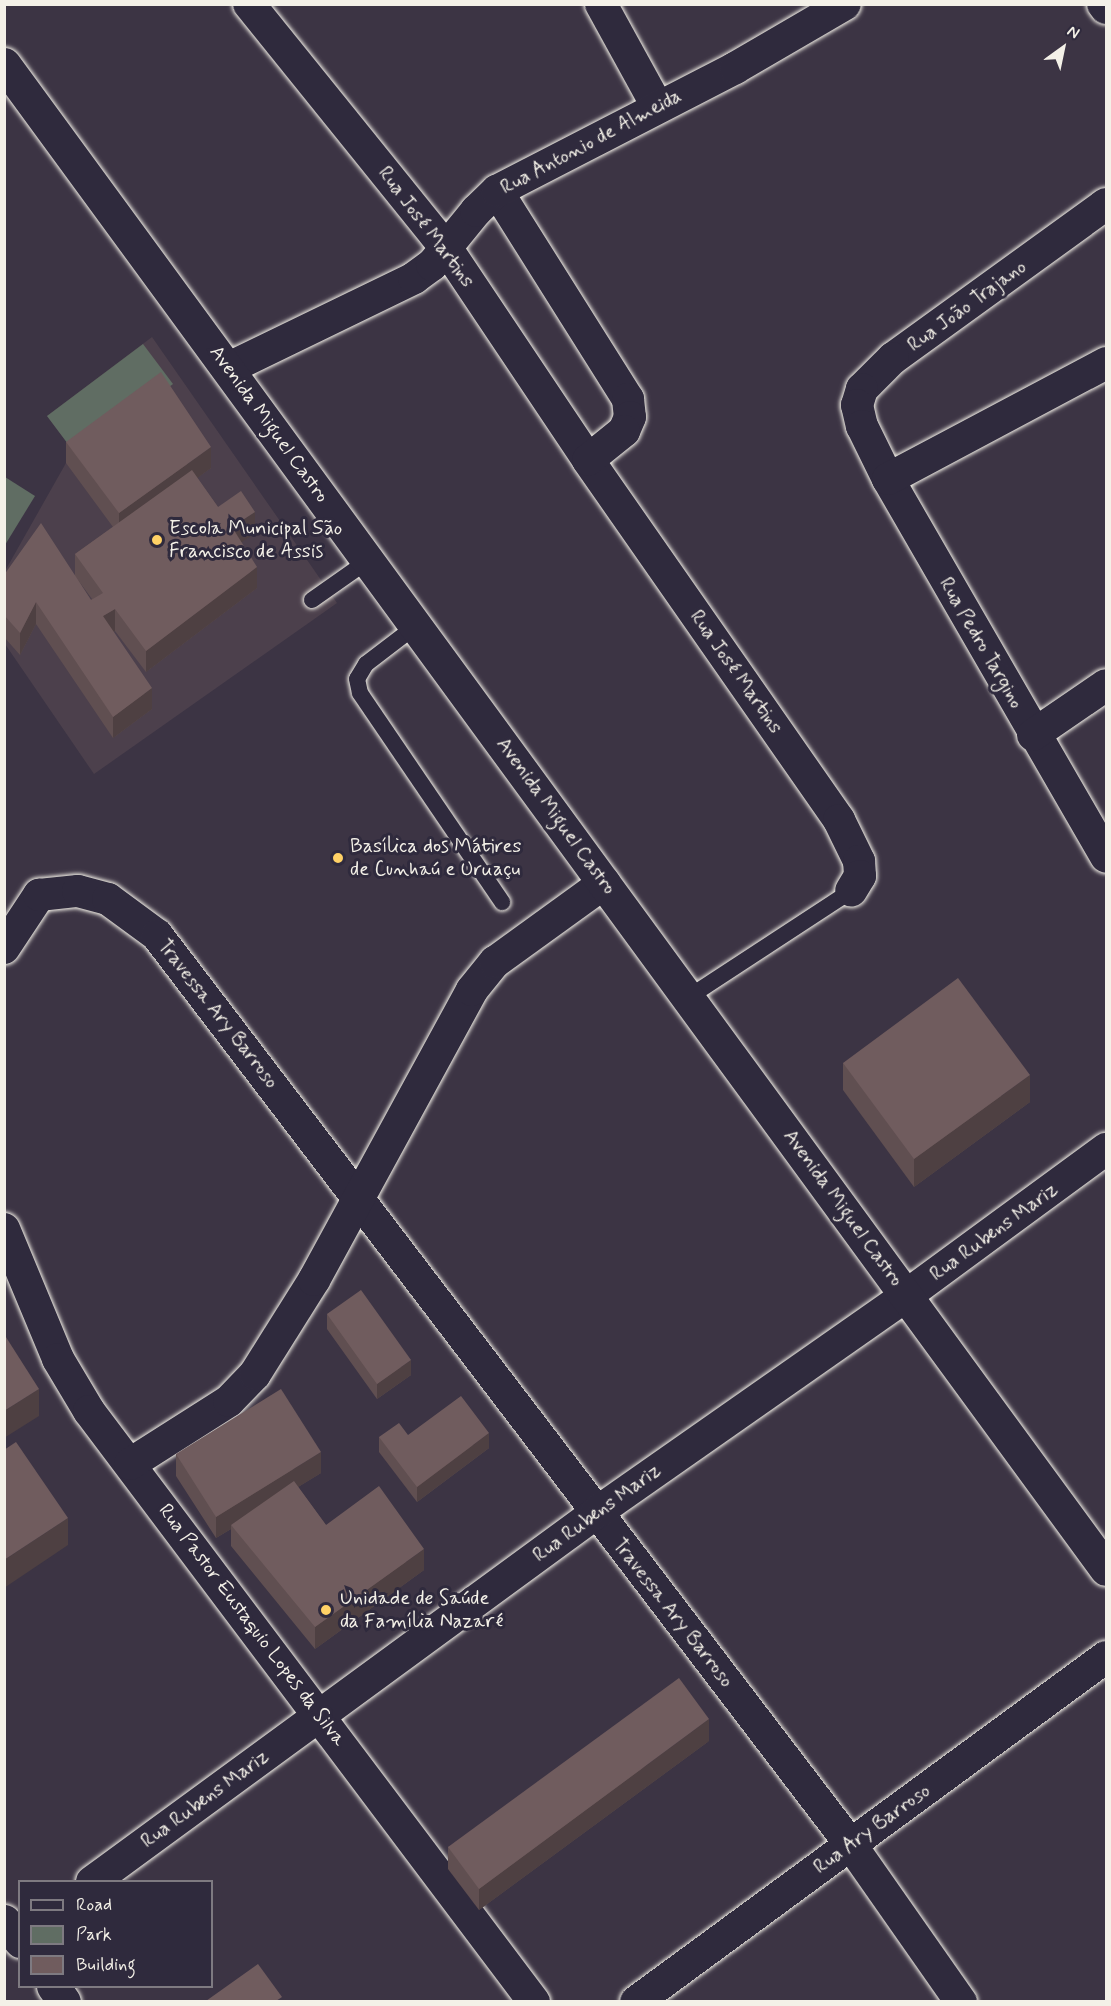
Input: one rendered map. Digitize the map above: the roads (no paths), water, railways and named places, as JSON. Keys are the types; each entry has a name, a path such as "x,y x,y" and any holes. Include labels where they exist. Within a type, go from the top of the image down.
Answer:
{"main road":[{"name":"Avenida Miguel Castro","path":"5,67 229,368 1107,1569"},
{"path":"54,1988 64,2001"}],"street":[{"name":"Rua José Martins","path":"249,4 447,249 588,460 839,820 859,861 860,876 851,891"},
{"path":"601,4 657,106"},
{"name":"Rua Antonio de Almeida","path":"229,368 414,278 447,249 476,211 497,191 657,106 735,68 845,4"},
{"path":"1103,4 1107,9"},
{"path":"497,191 628,399 630,417 624,431 588,460"},
{"name":"Rua João Trajano","path":"862,426 857,405 862,389 872,376 1107,204"},
{"path":"888,479 1107,363"},
{"name":"Rua Pedro Targino","path":"862,426 888,479 1034,735 1107,857"},
{"path":"1034,735 1107,685"},
{"path":"130,1464 229,1401 255,1374 359,1198 471,990 495,962 604,883"},
{"name":"Travessa Ary Barroso","path":"4,948 39,895 78,891 108,899 157,935 851,1845 961,2001"},
{"name":"Rua Rubens Mariz","path":"93,1880 596,1513 907,1296 1107,1149"},
{"name":"Rua Pastor Eustaquio Lopes da Silva","path":"4,1229 58,1359 89,1411 534,2001"},
{"name":"Rua Ary Barroso","path":"636,2001 1107,1656"}],"lane":[{"path":"312,600 369,560"},
{"path":"417,626 366,664 357,679 360,693 502,902"},
{"path":"689,997 851,891"}],"place":[{"name":"Escola Municipal São Francisco de Assis","path":"157,540"},
{"name":"Basílica dos Mátires de Cunhaú e Uruaçu","path":"338,858"},
{"name":"Unidade de Saúde da Família Nazaré","path":"326,1610"}]}
